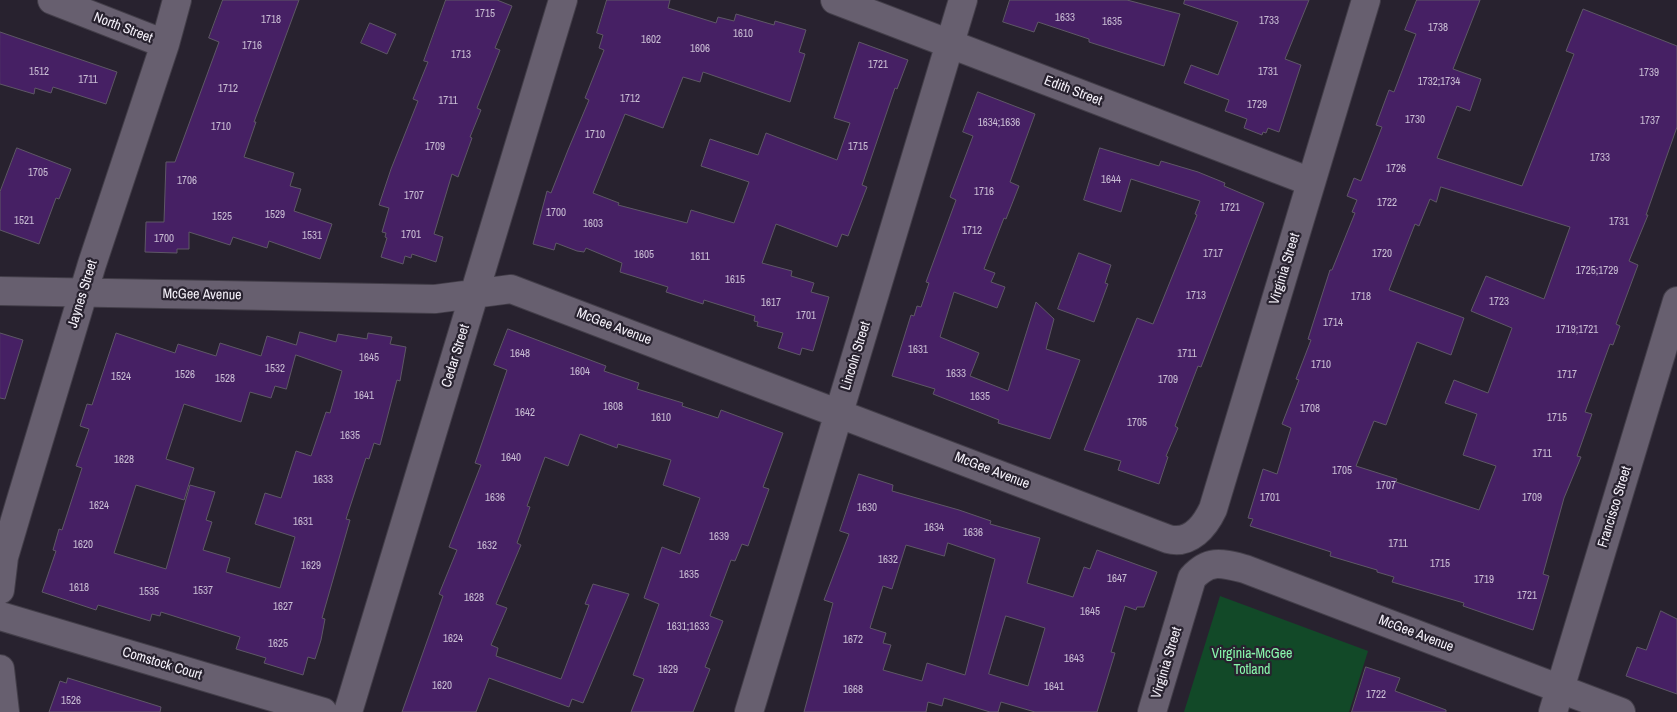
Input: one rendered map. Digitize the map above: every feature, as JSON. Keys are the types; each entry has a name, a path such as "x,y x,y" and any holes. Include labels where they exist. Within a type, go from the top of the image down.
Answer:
{"street":[{"name":"North Street","path":"52,0 165,44"},
{"name":"Jaynes Street","path":"0,590 4,557 83,293 165,44 177,0"},
{"name":"Cedar Street","path":"348,712 563,0"},
{"name":"Edith Street","path":"835,0 1311,182"},
{"name":"Lincoln Street","path":"749,712 964,0"},
{"name":"Virginia Street","path":"1195,534 1206,523 1213,509 1366,0"},
{"name":"McGee Avenue","path":"0,291 435,299 511,288 1168,538 1187,538 1195,534"},
{"name":"Francisco Street","path":"1557,700 1677,301"},
{"name":"McGee Avenue","path":"1209,564 1226,564 1245,569 1557,700 1621,712"},
{"name":"Virginia Street","path":"1152,712 1192,578 1201,568 1209,564"},
{"name":"Comstock Court","path":"0,616 324,712"},
{"path":"0,669 5,712"}],"green space":[{"name":"Virginia-McGee Totland","path":"1220,596 1368,651 1349,712 1184,712"}],"building":[{"path":"223,0 299,0 254,122 256,122 244,157 294,173 290,186 301,189 294,211 332,224 320,259 269,241 267,248 233,237 230,245 189,232 189,249 177,249 177,253 145,252 146,222 164,222 166,162 175,162 219,42 209,38"},
{"path":"446,0 497,0 512,6 495,48 500,50 477,108 481,110 470,137 472,138 458,177 452,174 434,234 443,237 436,262 412,254 411,258 405,256 403,264 381,257 387,238 385,237 386,233 382,232 389,208 379,205 418,101 413,99 428,62 424,61"},
{"path":"607,0 670,0 668,8 716,23 718,17 734,21 736,14 774,25 775,21 806,30 799,52 805,54 790,102 703,72 700,82 683,77 663,128 625,114 593,193 619,203 618,205 687,223 691,210 734,223 749,182 701,166 710,139 758,155 766,133 837,160 850,123 834,118 859,42 908,60 897,89 895,88 862,185 867,187 848,236 842,234 837,247 776,224 762,263 792,271 791,276 814,283 811,292 829,297 813,351 802,348 800,355 778,348 783,333 757,326 758,322 754,321 755,316 704,300 703,304 666,292 668,287 620,272 622,263 586,248 584,252 577,251 556,243 554,250 533,244 547,191 551,193 589,100 585,98 604,50 599,48 603,35 597,33"},
{"path":"1010,0 1127,0 1180,14 1164,66 1089,42 1089,39 1038,22 1034,32 1003,22"},
{"path":"1185,0 1309,0 1285,59 1301,65 1279,132 1268,128 1266,133 1263,132 1262,135 1244,128 1247,119 1225,111 1229,100 1184,83 1191,65 1218,75 1238,22 1184,4"},
{"path":"1417,0 1480,0 1453,69 1481,79 1470,111 1457,106 1437,158 1522,186 1574,54 1566,51 1583,9 1677,46 1677,127 1646,215 1648,215 1629,261 1638,265 1616,324 1620,326 1613,345 1610,344 1585,412 1592,414 1577,456 1581,457 1564,498 1543,574 1549,576 1533,630 1463,606 1464,603 1392,582 1394,577 1377,572 1377,570 1330,556 1331,552 1250,526 1253,519 1248,518 1263,469 1277,474 1291,428 1282,424 1299,380 1296,379 1311,340 1308,339 1330,270 1332,270 1355,213 1352,212 1357,200 1347,196 1354,178 1361,181 1382,127 1376,125 1389,90 1394,92 1416,34 1405,30","holes":["1441,187 1570,227 1544,299 1486,276 1471,311 1512,328 1488,393 1454,380 1445,403 1477,414 1463,455 1496,466 1479,510 1396,482 1397,479 1356,466 1374,421 1386,425 1417,342 1451,355 1464,318 1389,290 1415,224 1419,226 1430,199 1436,202"]},
{"path":"370,23 396,34 387,54 361,43"},
{"path":"0,32 117,72 106,104 53,87 51,93 35,88 34,94 0,84"},
{"path":"978,92 1035,114 1010,182 1019,186 984,269 995,273 991,282 1005,287 997,308 954,292 940,337 979,353 970,376 1008,391 1036,302 1054,319 1046,349 1080,360 1050,439 998,423 999,420 933,394 935,389 892,376 911,315 914,316 917,306 921,307 929,283 926,282 956,200 950,197 973,136 963,132"},
{"path":"17,148 71,169 59,199 56,198 39,244 0,230 0,192"},
{"path":"1100,148 1159,166 1161,161 1198,172 1225,183 1224,186 1264,203 1201,367 1198,366 1175,426 1178,428 1166,456 1168,457 1159,484 1118,470 1121,461 1084,450 1137,318 1153,324 1197,215 1195,214 1200,201 1131,179 1121,212 1084,200"},
{"path":"1079,253 1111,265 1105,283 1108,284 1094,322 1058,309"},
{"path":"508,329 606,366 604,371 639,383 637,389 683,403 682,406 718,418 721,410 783,433 763,487 769,489 748,546 742,544 735,561 731,560 710,616 723,621 705,667 710,669 693,712 631,712 644,679 633,675 659,604 644,598 662,547 680,554 700,498 663,485 671,460 618,444 617,448 580,434 568,466 545,457 527,506 530,507 517,543 521,545 496,604 507,608 491,645 498,648 496,656 561,679 589,605 585,604 593,584 629,594 583,703 572,699 569,707 489,678 476,712 402,712 443,596 439,594 457,550 449,547 481,465 475,463 507,370 494,365"},
{"path":"300,332 336,342 338,334 367,339 368,333 392,337 390,344 406,347 400,381 397,380 380,445 374,443 369,459 366,458 346,519 350,520 322,618 325,619 321,640 315,659 308,657 303,675 264,663 266,658 236,649 240,637 161,612 160,616 152,614 150,621 98,605 96,610 42,592 56,551 53,550 59,529 62,530 82,468 76,466 89,429 80,426 87,404 92,405 116,333 175,353 178,344 216,356 220,343 261,356 267,336 296,345","holes":["296,355 342,371 330,413 326,412 311,456 296,451 281,498 265,493 255,524 295,537 280,588 226,572 230,558 203,550 212,522 206,520 215,492 190,485 166,569 114,553 136,485 184,500 194,468 166,459 184,404 241,422 250,392 271,398 275,386 286,389"]},
{"path":"0,333 23,340 5,399 0,398"},
{"path":"859,474 893,485 892,491 959,510 991,521 990,524 1040,538 1027,583 1073,597 1084,567 1090,569 1097,550 1157,572 1144,607 1137,607 1136,610 1125,606 1111,652 1115,653 1097,712 1035,712 1001,702 998,712 990,712 944,698 942,706 928,702 926,712 804,712 833,603 824,600 849,534 840,531","holes":["948,543 995,559 965,675 927,663 922,681 883,670 891,645 883,643 886,633 870,628 883,586 892,589 906,545 944,556","1006,616 1045,628 1028,686 989,674"]},
{"path":"1661,611 1677,619 1677,694 1626,676 1637,647 1646,650"},
{"path":"1366,667 1400,678 1395,691 1446,710 1446,712 1352,712"},
{"path":"68,678 161,707 160,712 49,712 60,681 66,683"}]}
